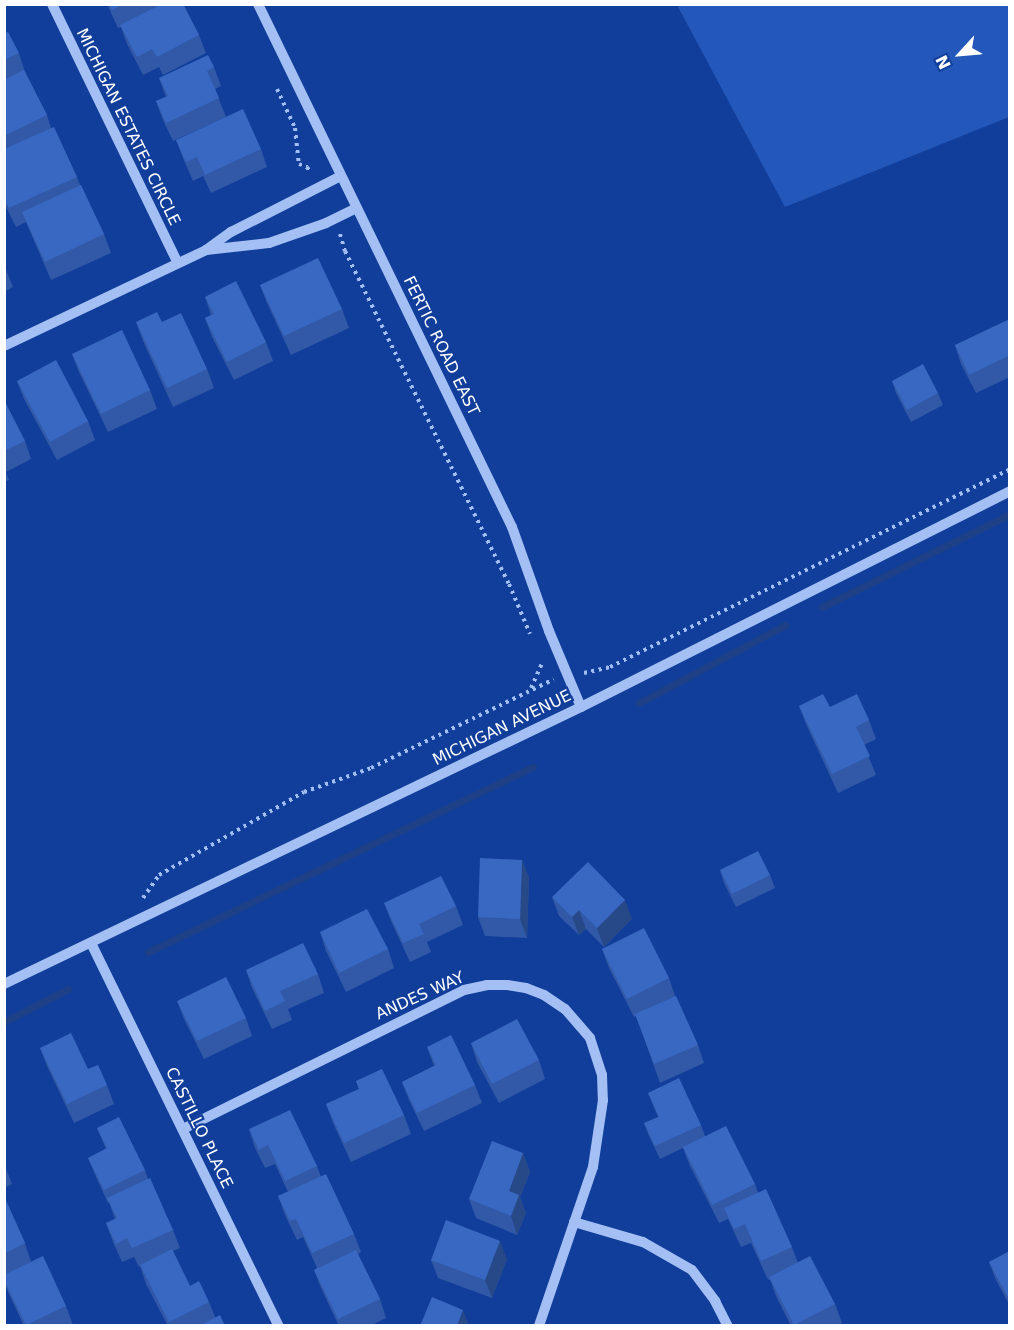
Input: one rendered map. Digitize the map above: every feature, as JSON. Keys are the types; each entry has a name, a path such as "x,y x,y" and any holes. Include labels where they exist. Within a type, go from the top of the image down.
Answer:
{"street":[{"name":"MICHIGAN ESTATES CIRCLE","path":"52,4 177,262"},
{"name":"FERTIC ROAD EAST","path":"258,4 512,527 549,631 581,707"},
{"path":"4,346 206,250 231,232 341,176"},
{"path":"206,250 269,243 357,208"},
{"name":"MICHIGAN AVENUE","path":"4,984 581,707 1010,491"},
{"name":"CASTILLO PLACE","path":"91,943 279,1326"},
{"name":"ANDES WAY","path":"183,1129 464,990 486,985 526,988 544,995 580,1025 590,1038 602,1075 603,1100 594,1167 538,1326"},
{"path":"574,1222 643,1242 692,1270 715,1300 728,1326"}],"path":[{"path":"277,89 295,128 299,164 307,167 320,186"},
{"path":"334,219 345,251 509,584 535,644"},
{"path":"136,901 143,898 159,875 304,792 371,768 550,680 610,667 1010,469"},
{"path":"531,689 543,664 539,654"}],"shaded area":[{"path":"677,5 1009,5 1009,117 785,207"}],"building":[{"path":"109,4 123,4 112,10"},
{"path":"162,4 183,4 199,35 157,57 152,49 137,57 120,25"},
{"path":"8,32 19,53 4,60 4,33"},
{"path":"208,55 214,67 207,71 219,98 166,123 156,101 168,96 159,78"},
{"path":"24,70 47,115 4,136 4,80"},
{"path":"243,109 261,149 205,175 197,157 186,162 176,140"},
{"path":"54,127 77,177 9,208 4,199 4,149"},
{"path":"81,185 104,234 45,262 22,212"},
{"path":"318,258 342,309 284,336 260,285"},
{"path":"236,281 266,342 227,362 205,318 214,314 205,297"},
{"path":"157,312 162,322 181,313 207,369 167,388 136,322"},
{"path":"1010,319 1010,355 969,375 955,345"},
{"path":"122,330 150,390 101,414 72,354"},
{"path":"56,360 88,421 50,442 17,381"},
{"path":"923,364 938,393 907,410 892,381"},
{"path":"4,400 25,441 4,451"},
{"path":"823,694 830,707 857,694 869,720 856,727 870,756 832,774 799,706"},
{"path":"758,851 770,875 732,894 720,870"},
{"path":"480,858 522,860 520,919 478,917"},
{"path":"588,862 625,900 597,928 579,910 572,917 552,897"},
{"path":"441,876 456,906 419,924 424,934 403,943 384,903"},
{"path":"367,909 388,949 339,973 320,932"},
{"path":"644,928 669,978 627,999 602,949"},
{"path":"303,943 318,974 280,991 285,1001 265,1011 246,970"},
{"path":"226,977 246,1018 197,1041 177,1001"},
{"path":"676,996 698,1045 654,1064 635,1014"},
{"path":"517,1019 539,1060 492,1084 471,1043"},
{"path":"71,1033 88,1069 98,1065 107,1085 67,1104 40,1048"},
{"path":"451,1035 475,1085 417,1113 402,1082 436,1065 427,1047"},
{"path":"382,1069 404,1115 344,1143 326,1104 359,1089 356,1081"},
{"path":"679,1078 701,1125 655,1146 644,1123 659,1117 648,1093"},
{"path":"290,1110 317,1166 285,1181 268,1145 259,1150 249,1129"},
{"path":"119,1117 145,1170 104,1190 88,1158 107,1148 97,1128"},
{"path":"726,1126 755,1184 712,1205 683,1147"},
{"path":"492,1141 523,1153 509,1191 519,1195 511,1216 469,1199"},
{"path":"326,1174 354,1234 312,1253 296,1219 290,1221 278,1196"},
{"path":"150,1178 173,1230 132,1248 127,1238 116,1244 106,1223 117,1218 107,1198"},
{"path":"766,1189 792,1247 761,1261 745,1224 734,1229 724,1208"},
{"path":"4,1196 25,1243 4,1254"},
{"path":"446,1220 500,1241 485,1280 431,1260"},
{"path":"172,1249 190,1286 199,1281 209,1302 169,1322 140,1265"},
{"path":"356,1250 380,1299 338,1319 314,1270"},
{"path":"1010,1251 1010,1301 989,1262"},
{"path":"43,1256 66,1306 26,1325 4,1280 4,1275"},
{"path":"810,1256 835,1304 794,1325 769,1277"},
{"path":"432,1297 463,1310 457,1326 420,1326"},
{"path":"220,1315 225,1326 199,1326"}],"waterway":[{"path":"822,607 1010,514"},
{"path":"639,703 785,625"},
{"path":"148,952 533,767"},
{"path":"4,1022 68,989"}]}
